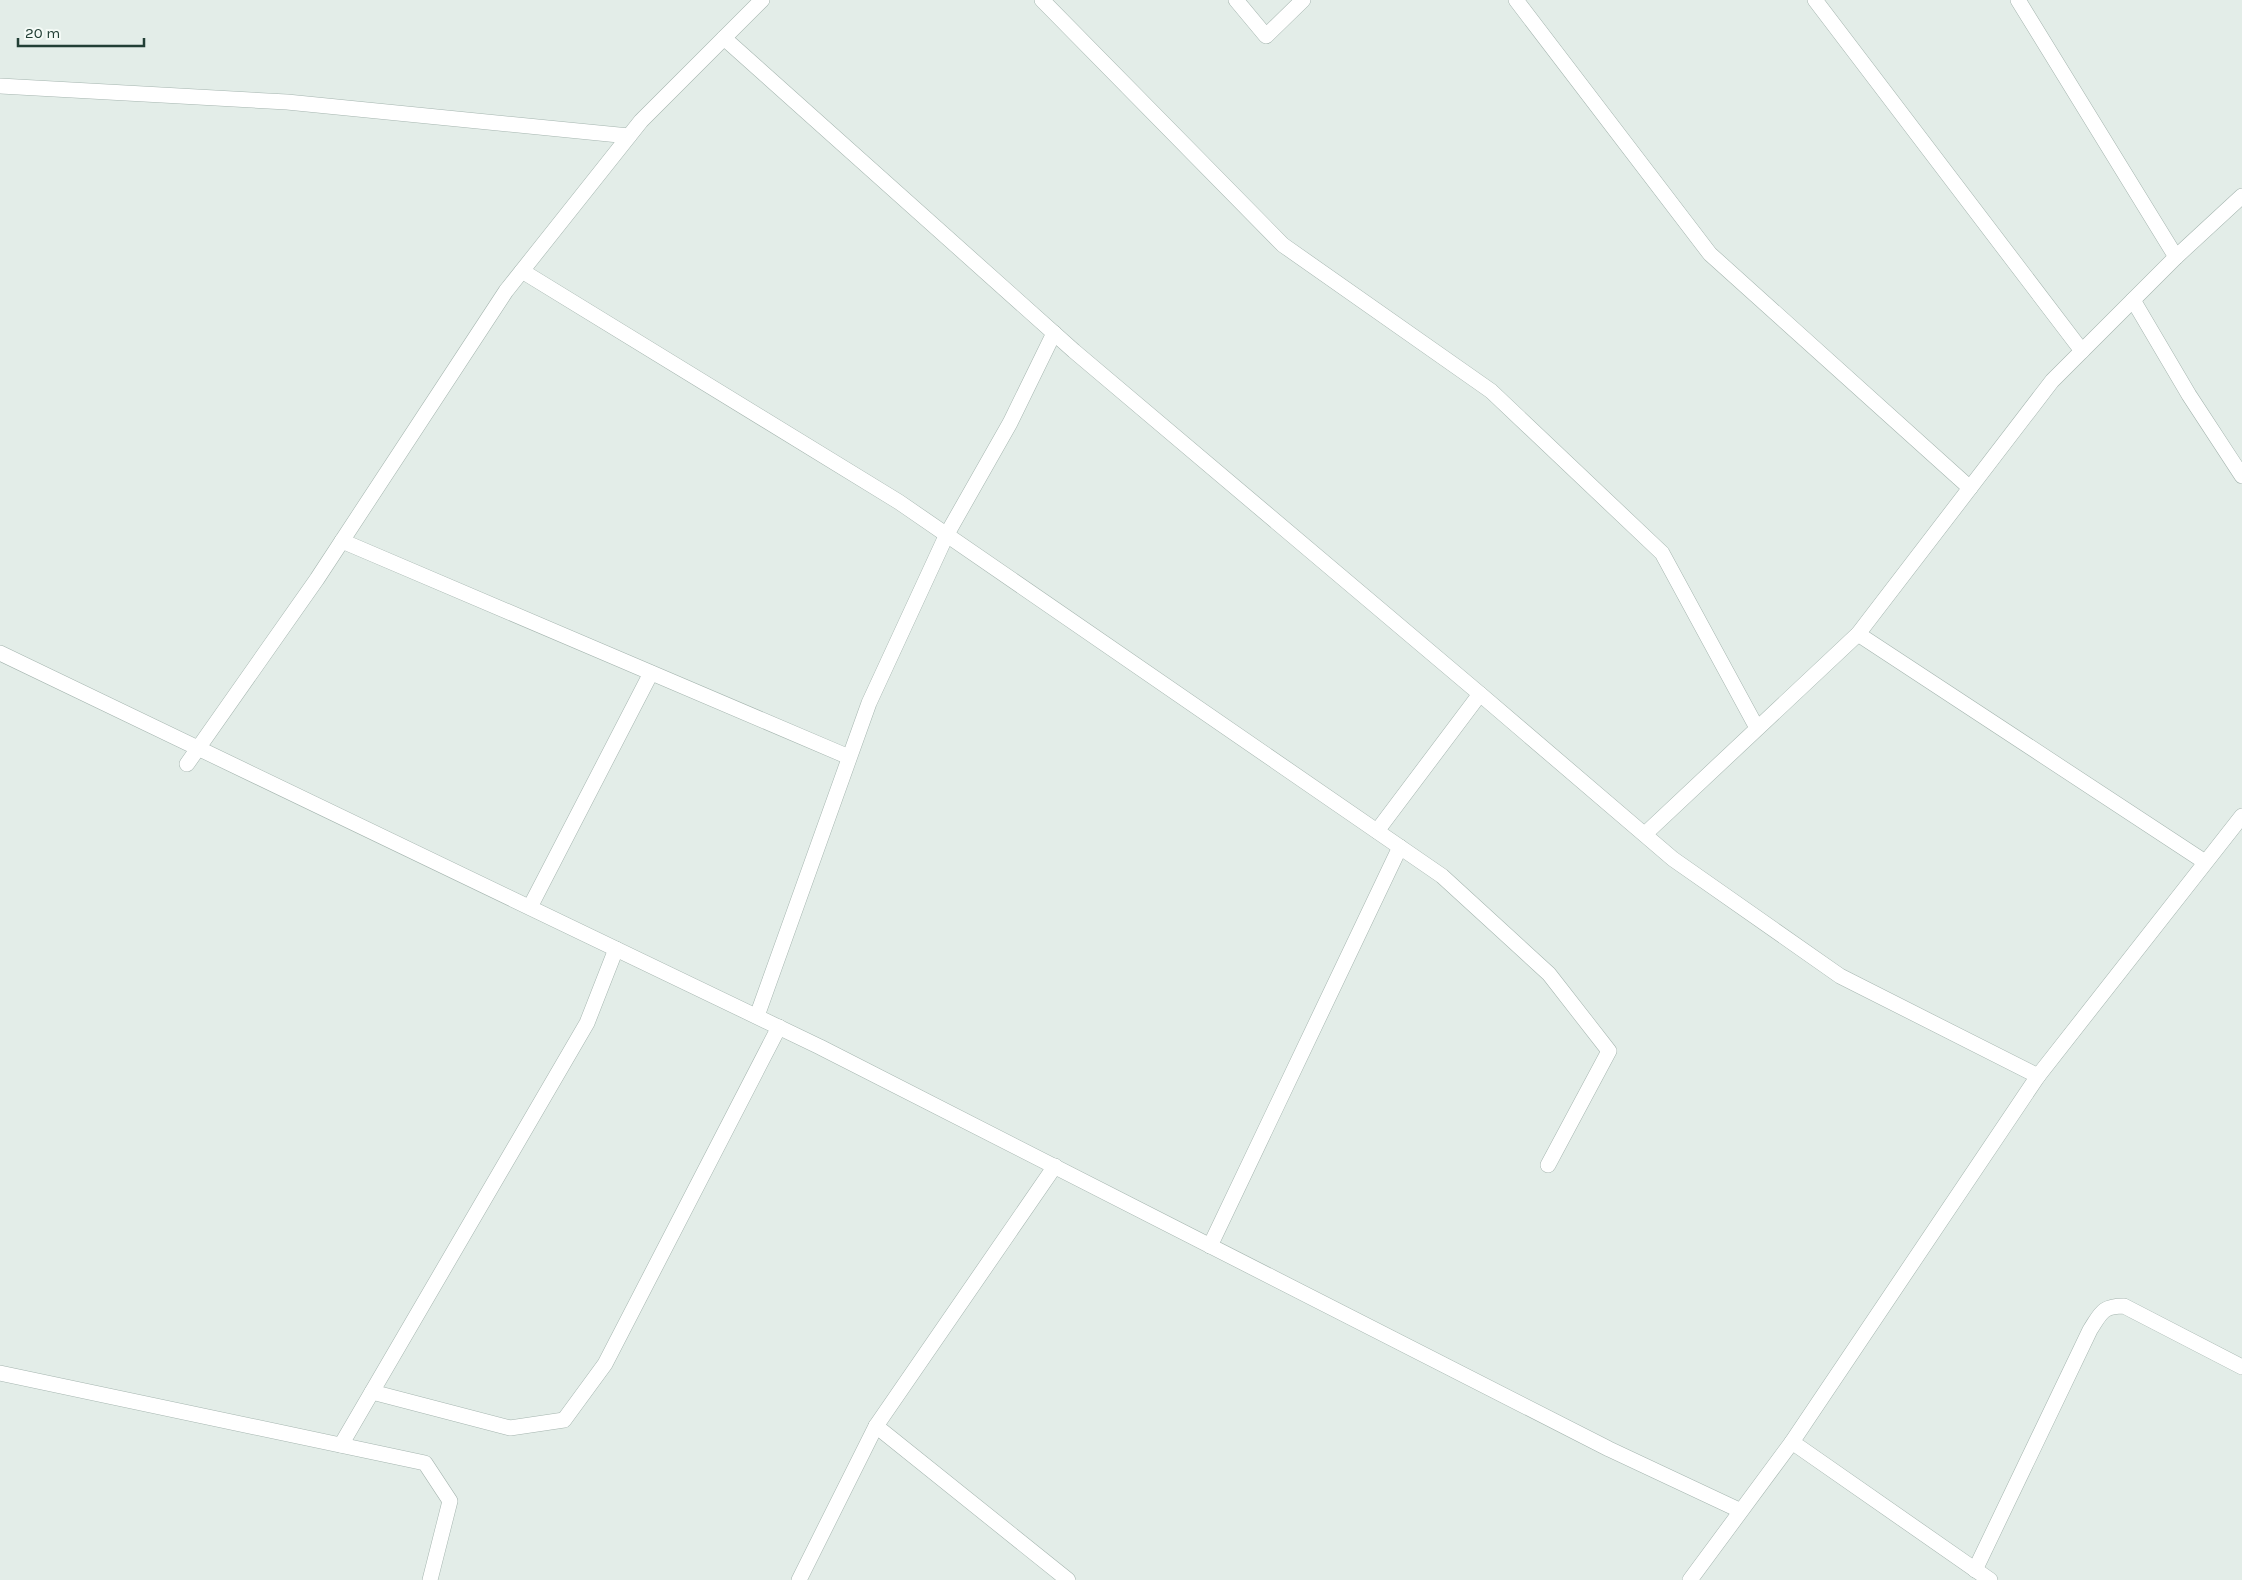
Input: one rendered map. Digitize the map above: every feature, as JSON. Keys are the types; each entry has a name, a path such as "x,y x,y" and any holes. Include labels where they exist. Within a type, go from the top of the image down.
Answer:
{"street":[{"path":"186,764 342,541 506,291 641,121 762,0"},
{"path":"1042,0 1283,245 1491,391 1662,553 1757,728"},
{"path":"1236,0 1266,36 1303,0"},
{"path":"1516,0 1710,254 1970,488"},
{"path":"1815,0 2082,351"},
{"path":"2018,0 2176,257"},
{"path":"724,38 1054,333 1673,858 1840,976 2038,1076"},
{"path":"0,86 287,102 629,136"},
{"path":"1645,834 1858,634 2052,381 2176,257 2242,196"},
{"path":"522,271 899,502 1442,876 1549,974 1609,1051 1548,1164"},
{"path":"2133,300 2189,395 2242,476"},
{"path":"758,1016 869,703 947,534 1010,423 1054,333"},
{"path":"342,541 849,757"},
{"path":"1858,634 2205,862"},
{"path":"0,653 758,1016 1609,1450 1739,1510"},
{"path":"530,907 651,673"},
{"path":"1377,831 1480,694"},
{"path":"1690,1580 1739,1510 1792,1442 2038,1076 2242,816"},
{"path":"1210,1246 1400,847"},
{"path":"341,1445 587,1023 616,949"},
{"path":"372,1392 510,1428 564,1420 605,1364 779,1027"},
{"path":"799,1580 876,1426 1055,1166"},
{"path":"1975,1570 2090,1330 2102,1311 2109,1306 2124,1306 2242,1367"},
{"path":"0,1373 425,1463 450,1501 430,1580"},
{"path":"876,1426 1068,1580"},
{"path":"1792,1442 1990,1580"}]}
